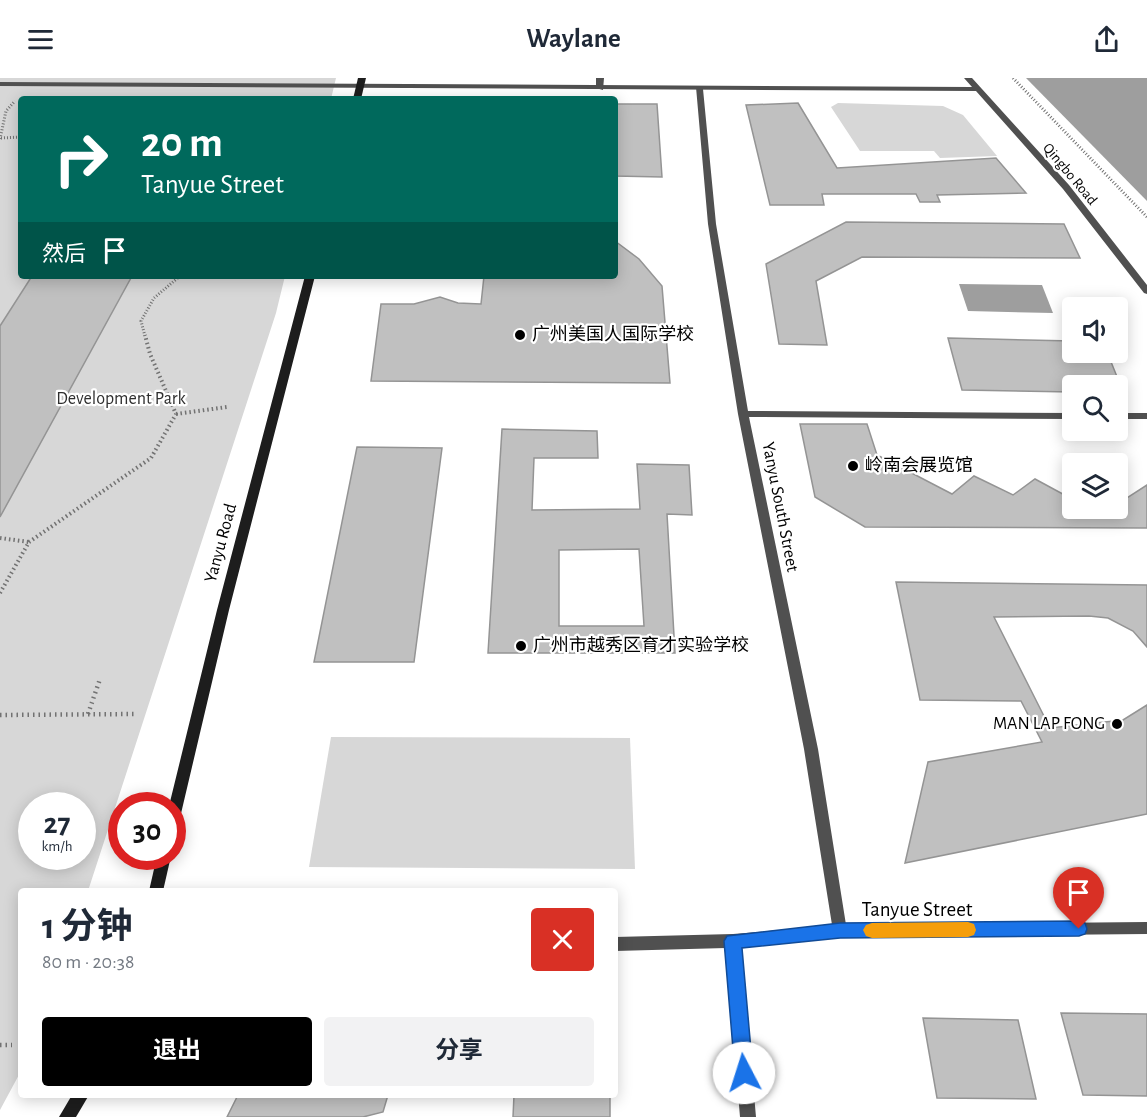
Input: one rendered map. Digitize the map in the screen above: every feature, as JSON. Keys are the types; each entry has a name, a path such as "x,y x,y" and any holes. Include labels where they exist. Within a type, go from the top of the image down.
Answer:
{"main road":[{"name":"Yanyu Road","path":"179,792 223,610 309,279"},
{"path":"157,888 161,870"},
{"path":"67,1117 79,1098"}],"street":[{"path":"600,78 600,88"},
{"name":"Qingbo Road","path":"968,78 1066,188 1147,291"},
{"path":"0,84 361,82 600,88 978,89"},
{"name":"Yanyu South Street","path":"699,89 712,224 743,414 811,749 840,931"},
{"path":"743,414 1062,416"},
{"path":"1128,416 1147,416"},
{"name":"Tanyue Street","path":"618,944 733,941 840,931 1147,928"},
{"path":"733,941 748,1117"}],"path":[{"path":"1013,78 1147,217"},
{"path":"19,96 30,84"},
{"path":"18,98 6,111 0,138 18,137"},
{"path":"176,279 154,298 141,321 150,354 176,414"},
{"path":"176,414 227,407"},
{"path":"0,593 29,542 151,458 176,414"},
{"path":"0,538 29,542"},
{"path":"88,714 100,679"},
{"path":"0,715 134,714"},
{"path":"0,1045 12,1045"}],"green space":[{"name":"Development Park","path":"0,78 336,78 332,96 18,96 18,279 284,279 276,313 120,792 108,792 108,830 96,866 96,792 18,792 18,870 95,870 89,888 18,888 18,1077 0,1110"},
{"path":"838,103 943,106 963,115 997,156 940,158 934,151 860,151 831,107"},
{"path":"331,737 630,738 635,869 309,867"}],"shaded area":[{"path":"1026,78 1147,78 1147,201"},
{"path":"959,284 1042,285 1053,313 968,311"}],"building":[{"path":"798,103 837,168 996,158 1026,193 937,195 940,202 920,202 916,194 822,194 824,205 770,205 746,105"},
{"path":"618,104 657,104 662,177 618,176"},
{"path":"846,222 1064,224 1080,258 862,257 816,281 827,345 779,344 766,264"},
{"name":"广州美国人国际学校","path":"618,243 639,259 662,286 670,383 371,381 381,304 414,304 440,297 458,303 481,304 484,279 618,279"},
{"path":"30,279 130,279 0,517 0,326"},
{"path":"948,338 1062,341 1062,363 1111,363 1116,375 1062,375 1062,392 962,390"},
{"name":"岭南会展览馆","path":"800,424 867,424 877,455 952,494 974,476 1013,495 1035,479 1062,494 1062,519 1128,519 1128,497 1147,485 1147,528 865,527 815,497"},
{"path":"502,429 597,431 598,458 534,458 532,510 640,509 637,464 689,465 692,515 667,514 675,653 488,653","holes":["639,549 644,626 559,626 559,550"]},
{"path":"357,447 442,448 414,662 314,662"},
{"name":"MAN LAP FONG","path":"896,582 1147,585 1147,647 1133,631 1108,618 1089,616 994,617 1050,728 1123,720 1147,705 1147,814 905,863 928,762 1042,742 1021,701 920,700"},
{"path":"1061,1013 1147,1014 1147,1096 1083,1095"},
{"path":"923,1018 1018,1020 1036,1099 937,1098"},
{"path":"236,1098 387,1098 383,1112 363,1117 227,1117"},
{"path":"514,1098 610,1098 610,1117 513,1117"}],"slow traffic":[{"path":"872,930 968,930"}],"place":[{"name":"广州美国人国际学校","path":"520,335"},
{"name":"岭南会展览馆","path":"853,466"},
{"name":"广州市越秀区育才实验学校","path":"521,646"},
{"name":"MAN LAP FONG","path":"1117,724"}],"route":[{"path":"744,1073 733,941 840,931 1079,929"}]}
